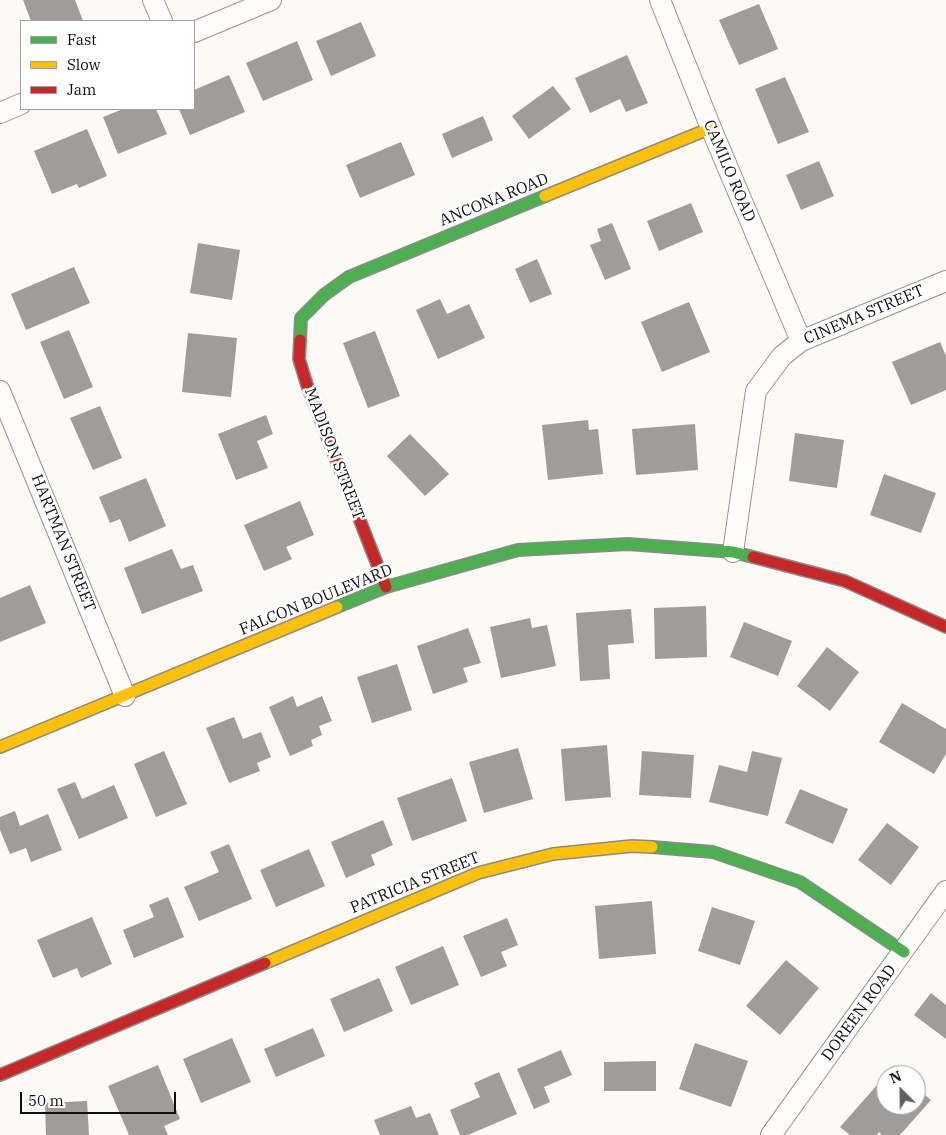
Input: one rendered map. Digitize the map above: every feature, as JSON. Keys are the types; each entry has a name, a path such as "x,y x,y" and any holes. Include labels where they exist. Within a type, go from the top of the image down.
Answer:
{"street":[{"path":"153,0 162,20"},
{"path":"195,32 271,0"},
{"name":"CAMILO ROAD","path":"660,0 711,128 801,341"},
{"path":"0,113 20,104"},
{"name":"ANCONA ROAD","path":"301,318 324,295 350,277 711,128"},
{"name":"CINEMA STREET","path":"733,552 756,391 782,356 801,341 946,281"},
{"name":"MADISON STREET","path":"301,318 299,359 307,386 386,587"},
{"name":"HARTMAN STREET","path":"0,391 125,696"},
{"name":"FALCON BOULEVARD","path":"0,747 386,587 518,550 628,544 733,552 845,581 946,627"},
{"name":"PATRICIA STREET","path":"0,1075 478,873 553,854 632,846 712,852 800,882 904,952"},
{"name":"DOREEN ROAD","path":"771,1135 946,891"}],"building":[{"path":"23,0 75,0 83,20 31,20"},
{"path":"759,4 778,49 739,65 719,20"},
{"path":"361,22 376,56 331,76 316,41"},
{"path":"297,41 313,80 263,101 246,63"},
{"path":"627,55 648,103 626,112 620,99 590,113 575,78"},
{"path":"229,75 245,112 190,135 179,110 195,110 195,90"},
{"path":"785,77 809,132 778,144 755,89"},
{"path":"553,86 571,109 529,139 512,116"},
{"path":"120,110 156,110 167,134 118,154 103,117"},
{"path":"483,116 493,140 452,158 442,134"},
{"path":"87,129 107,176 79,188 77,184 52,194 34,151"},
{"path":"401,142 415,175 360,198 346,165"},
{"path":"819,161 834,196 801,210 786,175"},
{"path":"691,203 703,232 659,251 647,221"},
{"path":"612,223 631,269 605,280 590,245 601,241 597,229"},
{"path":"198,243 240,250 232,300 190,293"},
{"path":"537,259 552,294 530,303 515,269"},
{"path":"74,267 90,303 26,330 11,294"},
{"path":"440,299 447,314 469,304 485,338 438,359 416,310"},
{"path":"689,302 710,352 662,372 641,322"},
{"path":"69,330 93,387 64,399 40,342"},
{"path":"375,331 400,396 368,408 343,343"},
{"path":"188,333 237,338 231,397 182,392"},
{"path":"940,342 946,356 946,390 911,405 892,362"},
{"path":"100,406 122,458 93,470 70,418"},
{"path":"266,415 273,434 257,441 268,468 236,480 218,434"},
{"path":"588,420 589,430 598,429 603,474 548,480 542,425"},
{"path":"695,424 698,470 636,475 632,429"},
{"path":"795,433 844,440 837,488 789,481"},
{"path":"410,434 449,474 425,496 387,456"},
{"path":"884,474 936,493 921,533 870,515"},
{"path":"146,478 166,526 129,542 120,519 110,523 99,497"},
{"path":"300,501 314,535 286,547 292,559 264,571 244,525"},
{"path":"172,549 181,569 193,565 203,591 142,614 124,568"},
{"path":"30,585 46,623 0,642 0,598"},
{"path":"706,606 707,657 655,659 654,608"},
{"path":"631,609 634,643 608,645 610,679 580,681 576,613"},
{"path":"530,618 532,628 547,625 556,666 501,678 490,627"},
{"path":"744,622 792,641 778,676 730,657"},
{"path":"468,628 481,663 463,668 468,682 433,694 417,646"},
{"path":"827,647 859,672 830,711 797,686"},
{"path":"397,664 412,710 372,723 357,677"},
{"path":"293,696 297,707 322,696 332,721 319,726 322,735 311,740 313,746 290,756 269,707"},
{"path":"902,703 946,729 946,754 934,774 879,742"},
{"path":"234,717 243,739 261,732 271,757 257,763 260,771 229,783 206,728"},
{"path":"607,745 611,797 565,801 561,749"},
{"path":"518,748 533,799 484,813 469,762"},
{"path":"164,751 187,804 156,817 134,764"},
{"path":"642,751 694,755 691,798 639,795"},
{"path":"752,751 782,758 768,816 709,802 719,765 747,772"},
{"path":"452,778 467,821 412,841 397,798"},
{"path":"75,782 82,799 114,785 128,818 79,839 57,789"},
{"path":"800,789 848,809 833,844 785,823"},
{"path":"15,811 20,826 48,814 62,850 31,862 26,848 10,854 0,830 0,817"},
{"path":"383,820 393,845 371,855 375,865 346,878 331,842"},
{"path":"887,823 919,847 891,885 858,860"},
{"path":"229,844 252,899 199,921 184,887 219,872 210,852"},
{"path":"309,849 325,886 276,907 260,870"},
{"path":"168,897 184,937 134,958 123,930 154,917 149,905"},
{"path":"652,901 656,954 599,959 595,906"},
{"path":"712,907 755,921 740,965 698,951"},
{"path":"92,917 112,964 81,978 77,968 53,978 37,940"},
{"path":"507,918 518,945 501,952 507,966 481,977 463,936"},
{"path":"443,946 459,985 411,1005 395,967"},
{"path":"786,960 819,988 780,1035 746,1006"},
{"path":"379,978 393,1011 344,1032 330,999"},
{"path":"931,993 946,1005 946,1039 914,1015"},
{"path":"313,1028 325,1056 276,1077 264,1049"},
{"path":"232,1038 251,1082 201,1103 183,1059"},
{"path":"695,1043 748,1061 731,1107 679,1089"},
{"path":"561,1050 572,1075 544,1087 550,1102 534,1109 517,1069"},
{"path":"656,1061 656,1091 604,1091 604,1062"},
{"path":"158,1065 180,1119 164,1126 168,1135 129,1135 108,1086"},
{"path":"499,1072 517,1114 468,1135 460,1135 450,1110 480,1097 474,1083"},
{"path":"876,1086 876,1115 918,1115 900,1135 882,1135 879,1132 877,1135 850,1135 840,1127"},
{"path":"926,1096 931,1100 926,1106"},
{"path":"87,1101 89,1135 46,1135 45,1103"},
{"path":"411,1106 416,1118 430,1113 439,1135 380,1135 374,1120"}],"traffic: fast":[{"path":"300,340 301,318 324,295 349,277 545,196"},
{"path":"337,607 386,587 518,550 628,544 733,552 753,557"},
{"path":"652,847 713,852 800,882 904,952"}],"traffic: slow":[{"path":"545,196 711,128"},
{"path":"0,747 337,607"},
{"path":"265,963 478,873 553,854 632,846 652,847"}],"traffic: jam":[{"path":"300,340 299,359 307,385 386,587"},
{"path":"753,557 845,581 946,627"},
{"path":"0,1075 265,963"}]}
